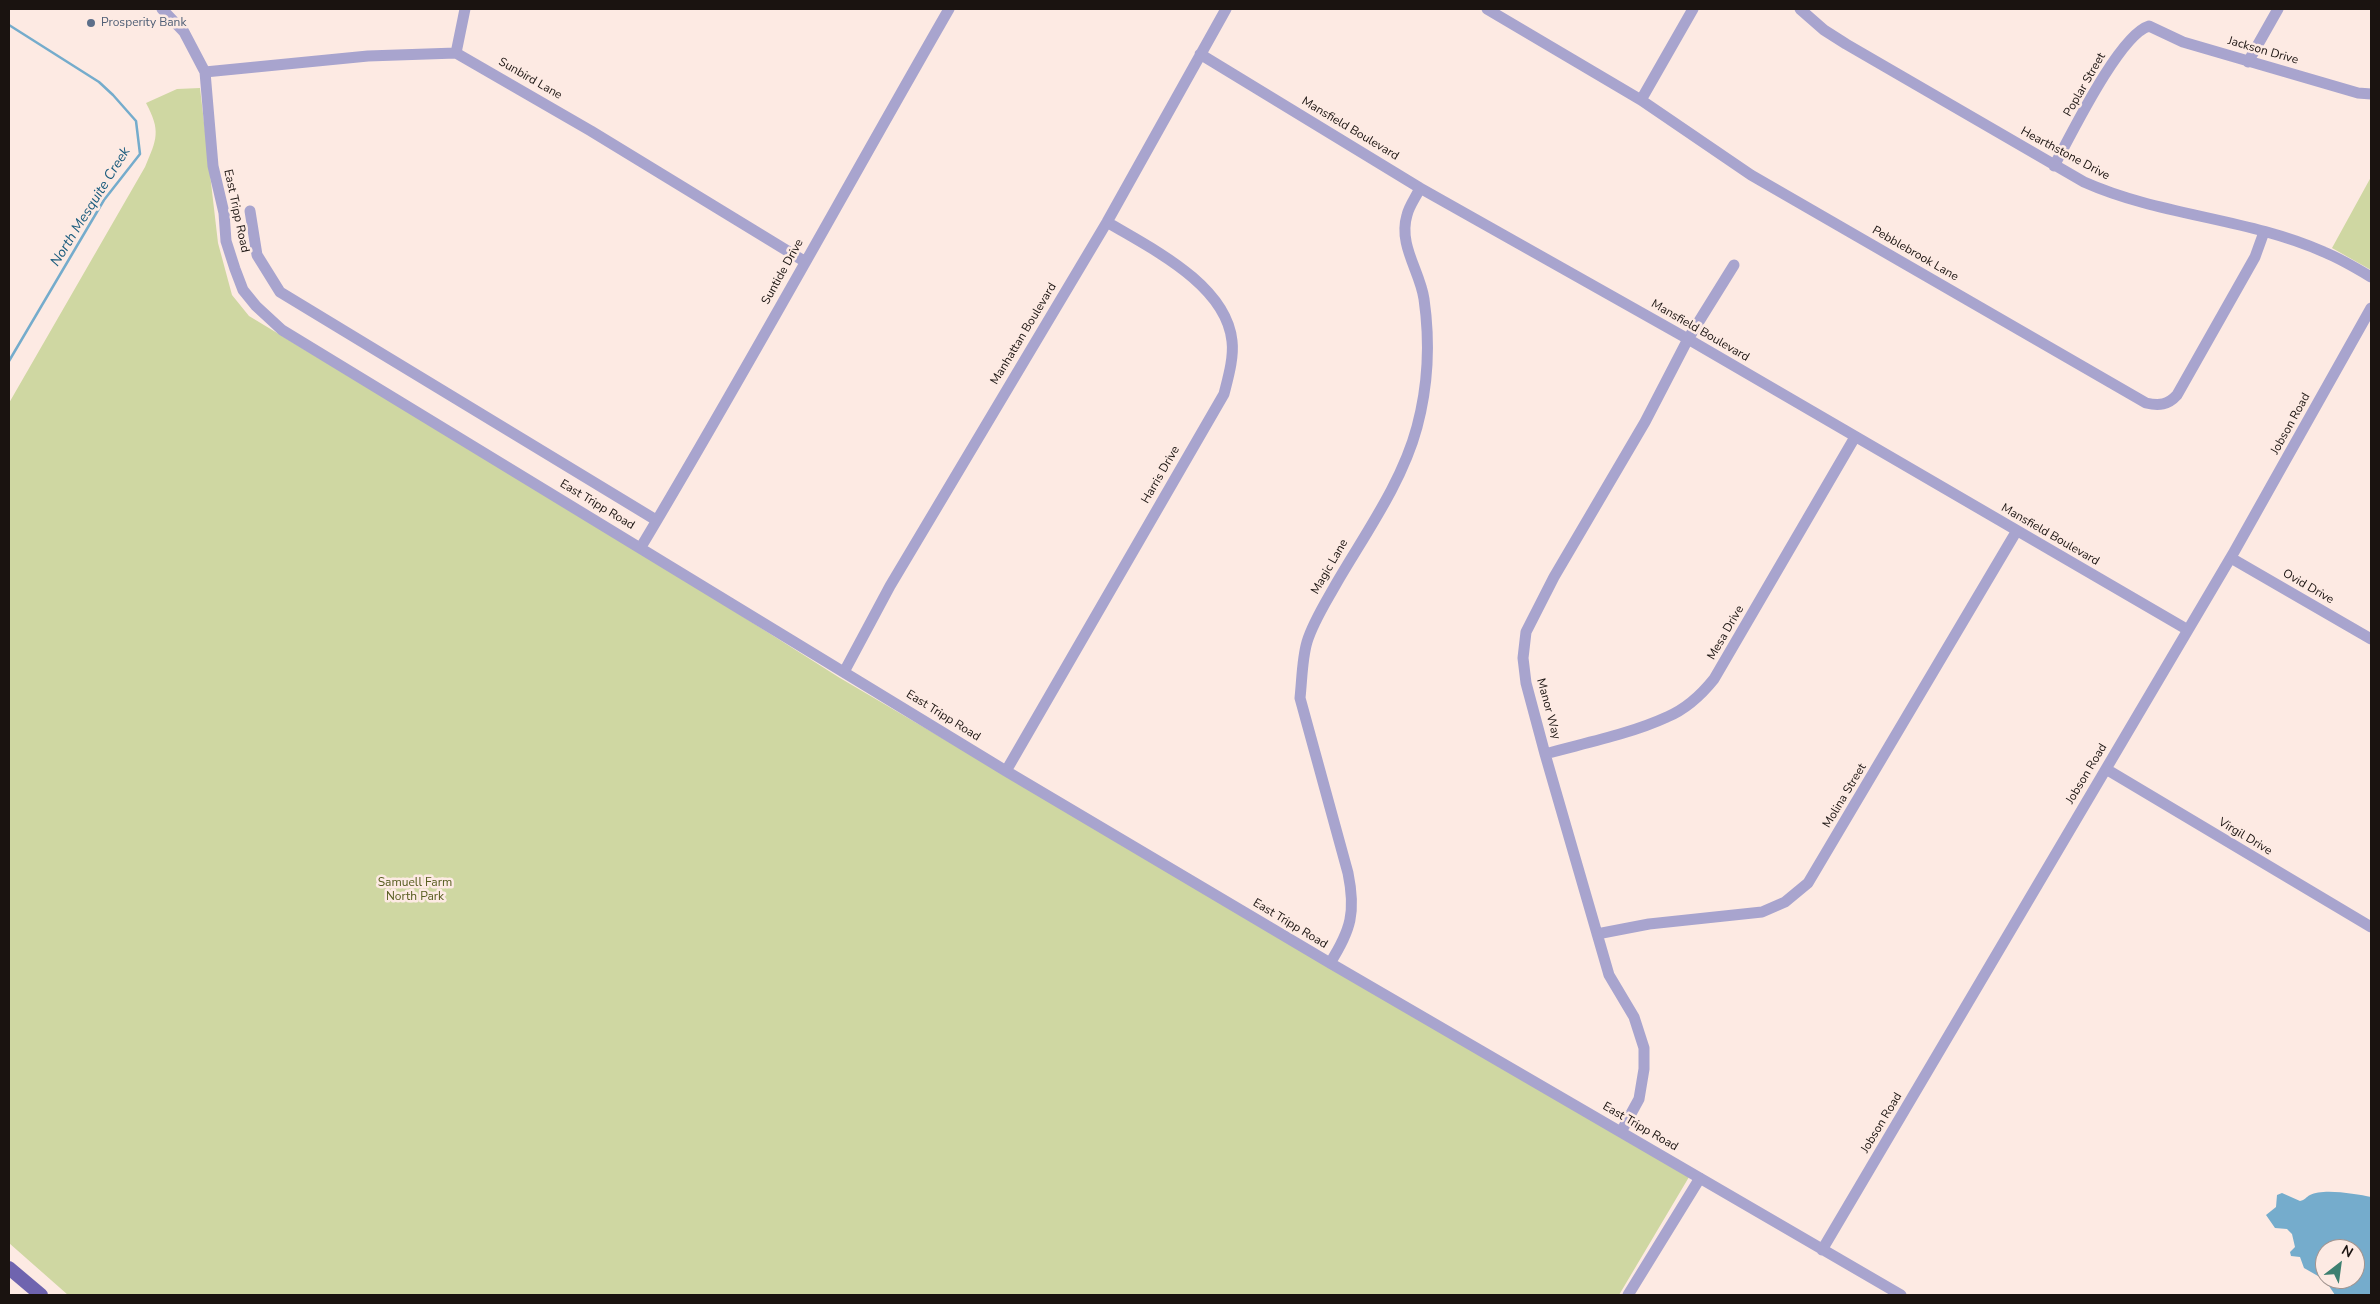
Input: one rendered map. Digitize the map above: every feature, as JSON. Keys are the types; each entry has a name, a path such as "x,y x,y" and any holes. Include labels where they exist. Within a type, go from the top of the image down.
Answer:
{"main road":[{"path":"9,1268 41,1295"}],"street":[{"name":"East Tripp Road","path":"162,9 184,32 205,72 213,166 224,212 226,241 243,290 256,306 282,330 1006,771 1330,963 1901,1295"},
{"path":"205,72 368,56 456,53 465,9"},
{"name":"Suntide Drive","path":"641,547 737,384 804,261 949,9"},
{"name":"Manhattan Boulevard","path":"844,672 890,586 1108,222 1226,9"},
{"name":"Pebblebrook Lane","path":"1487,9 1641,100 1751,174 2146,403 2156,405 2171,401 2177,395 2255,257 2264,232"},
{"path":"1641,100 1693,9"},
{"name":"Hearthstone Drive","path":"1800,9 1824,30 1846,44 2084,182 2110,193 2264,232 2323,251 2371,277"},
{"path":"2248,62 2278,9"},
{"name":"Poplar Street","path":"2054,166 2116,57 2138,33 2149,26"},
{"name":"Jackson Drive","path":"2149,26 2183,42 2248,62 2358,93 2371,94"},
{"name":"Sunbird Lane","path":"456,53 592,131 804,261"},
{"name":"Mansfield Boulevard","path":"1200,54 1420,188 1688,339 2016,532 2188,630"},
{"name":"Magic Lane","path":"1330,963 1345,940 1353,898 1300,698 1302,680 1307,642 1325,604 1399,474 1417,427 1426,381 1426,329 1424,297 1406,245 1405,227 1407,214 1420,188"},
{"path":"250,211 257,255 280,292 656,520"},
{"name":"Harris Drive","path":"1006,771 1224,394 1230,365 1232,341 1227,324 1219,307 1192,274 1108,222"},
{"name":"Manor Way","path":"1622,1132 1639,1099 1644,1069 1644,1048 1634,1017 1609,975 1545,754 1526,684 1523,658 1526,632 1554,577 1645,422 1688,339 1734,265"},
{"name":"Jobson Road","path":"1822,1250 2231,558 2371,308"},
{"name":"Mesa Drive","path":"1545,754 1594,741 1668,717 1703,692 1714,679 1855,436"},
{"name":"Molina Street","path":"1597,934 1649,924 1762,912 1785,902 1808,882 2016,532"},
{"name":"Ovid Drive","path":"2231,558 2371,639"},
{"name":"Virgil Drive","path":"2106,769 2371,927"},
{"path":"1628,1295 1700,1178"}],"green space":[{"name":"Samuell Farm North Park","path":"200,88 218,243 232,295 249,316 655,561 840,678 1689,1177 1619,1295 68,1295 9,1243 9,403 145,167 156,135 154,121 146,103 177,89"},
{"path":"2371,177 2371,270 2332,248"}],"water":[{"path":"2323,1192 2340,1192 2371,1197 2371,1295 2335,1295 2331,1289 2365,1289 2365,1239 2315,1239 2315,1274 2304,1268 2300,1257 2291,1256 2290,1252 2295,1247 2292,1234 2287,1229 2275,1228 2266,1215 2276,1207 2277,1195 2282,1193 2300,1201 2310,1195"}],"waterway":[{"name":"North Mesquite Creek","path":"9,25 99,82 113,95 136,121 140,154 104,200 9,361"}],"place":[{"name":"Prosperity Bank","path":"91,23"}]}
